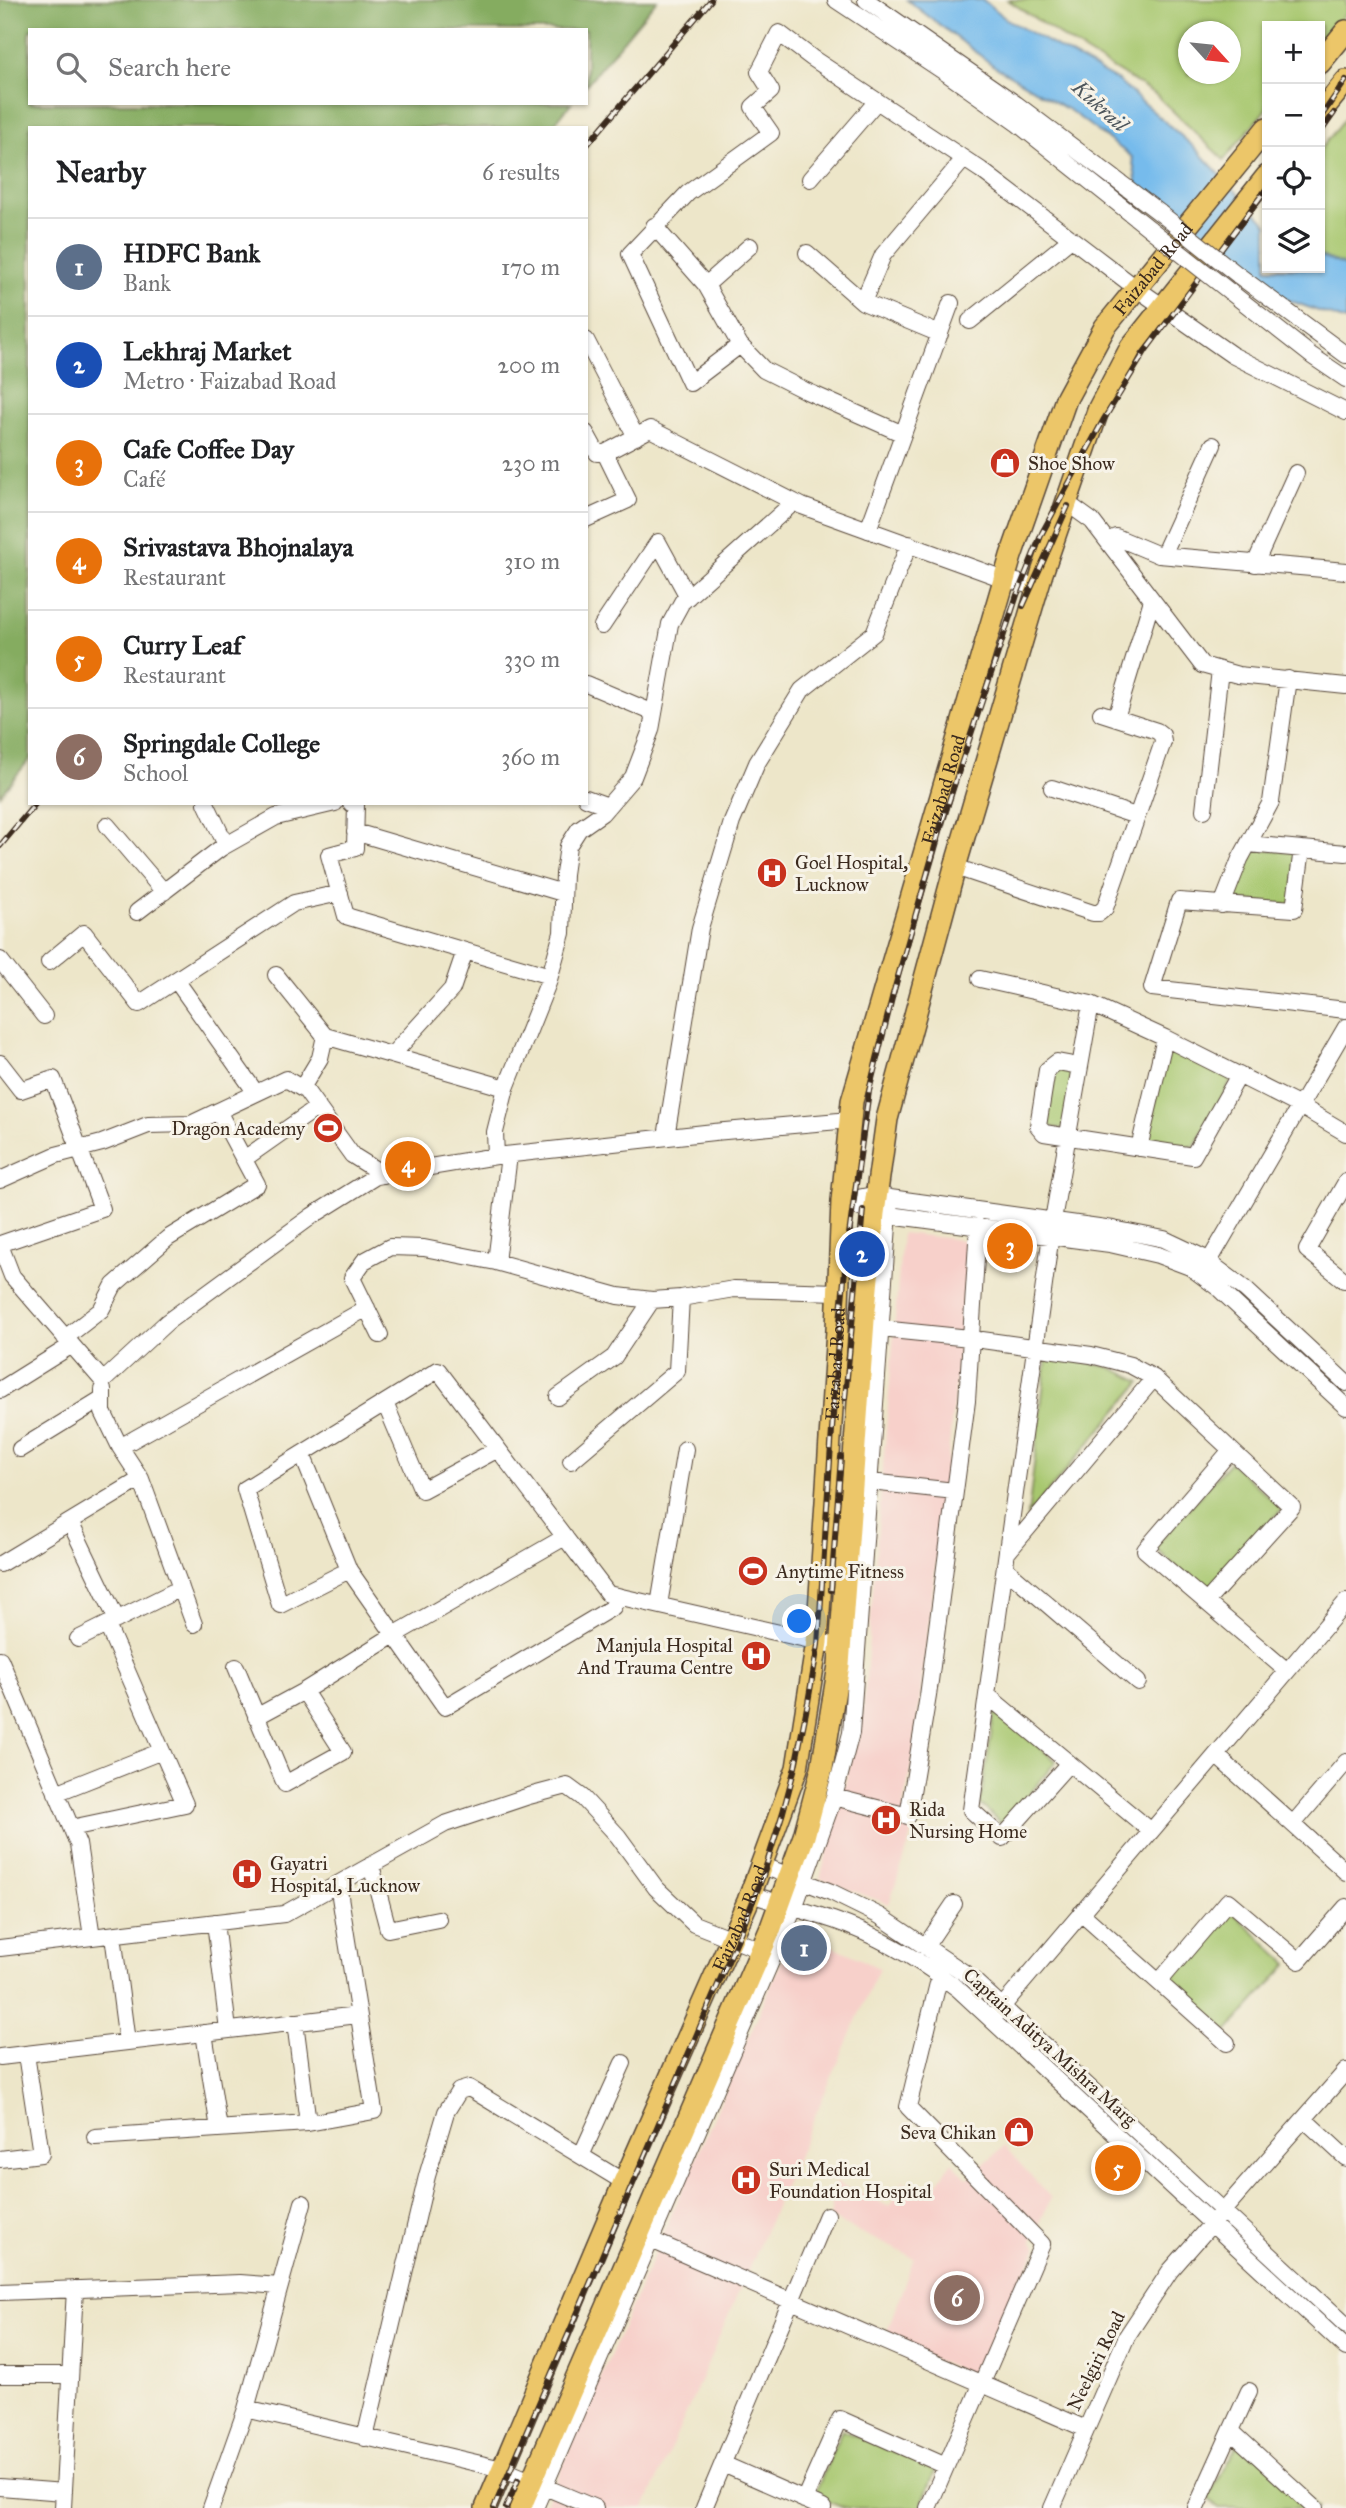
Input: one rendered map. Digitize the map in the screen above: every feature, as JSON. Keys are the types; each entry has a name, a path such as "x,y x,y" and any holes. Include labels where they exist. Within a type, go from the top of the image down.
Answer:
{"main road":[{"path":"1325,58 1346,31"},
{"path":"1325,107 1346,80"},
{"name":"Faizabad Road","path":"486,2508 750,1894 797,1768 817,1642 842,1201 852,1101 1004,579 1066,399 1105,327 1262,134"},
{"name":"Faizabad Road","path":"520,2508 538,2483 644,2237 760,1950 787,1906 797,1879 804,1836 822,1768 841,1646 883,1204 887,1119 955,867 1038,587 1099,408 1131,347 1262,182"}],"street":[{"path":"836,0 1018,124 1312,356 1346,379"},
{"path":"866,0 1016,104 1271,302 1346,355"},
{"path":"740,345 690,383 629,254 688,193 771,134 753,107 771,91 760,72 779,33 964,159 1136,288 1232,355 1346,412"},
{"path":"810,179 877,101"},
{"path":"863,302 883,256 964,159"},
{"path":"654,226 706,285 740,345 764,370 903,434"},
{"path":"970,321 1071,239"},
{"path":"706,285 750,246"},
{"path":"807,253 863,302 940,334"},
{"path":"868,530 951,303"},
{"path":"588,344 636,437"},
{"path":"588,437 597,453 605,453 650,429 794,502 1004,579 1038,587"},
{"path":"1163,555 1213,445"},
{"path":"588,518 628,500 605,453"},
{"path":"1255,564 1296,473"},
{"path":"496,1262 502,1155 495,1132 506,1088 550,976 562,933 568,846 579,829 608,806 633,777 651,730 670,624 682,602 794,502"},
{"path":"1067,503 1092,521 1202,665 1238,676 1346,685"},
{"path":"1108,541 1116,537 1163,555 1346,571"},
{"path":"602,626 658,542 688,597"},
{"path":"666,1137 700,928 732,822 757,763 802,690 874,633 909,544"},
{"path":"955,867 1093,913 1099,913 1105,908 1163,742 1157,731 1108,716 1152,600"},
{"path":"1204,810 1220,670"},
{"path":"1222,905 1240,859 1271,802 1288,679"},
{"path":"588,685 654,713"},
{"path":"1052,789 1136,816"},
{"path":"588,799 608,806"},
{"path":"207,805 226,845"},
{"path":"137,912 275,810 318,805"},
{"path":"356,805 355,848 329,855 346,916 550,976"},
{"path":"107,825 163,892"},
{"path":"355,832 563,893"},
{"path":"1248,844 1346,853"},
{"path":"1302,849 1294,909 1179,901 1152,988 1346,1010"},
{"path":"49,962 84,933 139,1004 294,903 340,893"},
{"path":"391,1055 452,989 465,951"},
{"path":"0,960 44,1016"},
{"path":"276,975 325,1036 506,1088"},
{"path":"980,979 1091,1004 1166,1038 1300,1106 1346,1133"},
{"path":"176,980 256,1093"},
{"path":"1069,1763 1002,1838 971,1811 1052,1228 1091,1004"},
{"path":"1205,1269 1346,1027"},
{"path":"302,1088 320,1058 325,1036"},
{"path":"1139,1148 1166,1038"},
{"path":"1079,1066 1057,1062 1047,1070 1038,1126 1044,1133 1193,1156 1239,1075"},
{"path":"0,1063 21,1090 53,1079 102,1209 0,1244 6,1279 69,1341 103,1381 103,1412 141,1479 194,1624"},
{"path":"2,1177 56,1155 102,1143 148,1125 191,1124 286,1079 302,1088 352,1155 384,1175"},
{"path":"244,1159 318,1107"},
{"path":"0,1391 69,1341 101,1310 114,1285 168,1238 257,1184 218,1111"},
{"path":"103,1381 167,1322 312,1216 376,1176 502,1155 850,1120"},
{"path":"1344,1280 1307,1250 1346,1182"},
{"path":"842,1201 883,1204 1052,1228 1164,1239 1205,1269 1245,1289 1346,1383"},
{"path":"883,1204 978,1226 1052,1228"},
{"path":"797,1879 834,1797 851,1732 881,1329 883,1204"},
{"path":"834,1797 908,1816 928,1696 976,1339 978,1226"},
{"path":"380,1335 352,1278 364,1261 390,1247 425,1248 496,1262 618,1296 652,1300 734,1289 838,1292"},
{"path":"1205,1269 1217,1287 1346,1406"},
{"path":"571,1461 677,1371 681,1298"},
{"path":"558,1396 614,1357 652,1300"},
{"path":"121,1447 367,1308"},
{"path":"881,1329 1091,1354 1130,1365 1154,1378 1292,1507 1206,1602"},
{"path":"349,1570 280,1605 245,1489 438,1370 608,1594 841,1646"},
{"path":"1006,1561 1154,1378"},
{"path":"20,1448 103,1398"},
{"path":"385,1403 422,1490 498,1449"},
{"path":"659,1605 685,1449"},
{"path":"1231,1450 1145,1550 1287,1671"},
{"path":"302,1454 349,1570 445,1707 613,1608 618,1596"},
{"path":"2,1560 141,1479"},
{"path":"870,1482 955,1491"},
{"path":"70,1522 185,1804 71,1828"},
{"path":"257,1717 565,1537"},
{"path":"1006,1561 1138,1682"},
{"path":"78,1639 181,1588"},
{"path":"996,2013 1346,1602"},
{"path":"0,1659 78,1844 92,1937"},
{"path":"236,1667 285,1784 343,1752 304,1691"},
{"path":"987,1695 1152,1831"},
{"path":"56,1793 162,1751"},
{"path":"1216,1755 1346,1872"},
{"path":"1293,1824 1346,1762"},
{"path":"0,1948 284,1914 445,1824 567,1786 582,1797 609,1826 656,1888 694,1924 760,1950"},
{"name":"Captain Aditya Mishra Marg","path":"761,1865 880,1916 969,1976 996,2013"},
{"path":"372,1866 388,1929 438,1919"},
{"path":"95,2137 309,2123 374,2111 338,1884"},
{"name":"Captain Aditya Mishra Marg","path":"750,1894 835,1921 878,1940 940,1975 996,2013 1218,2218 1346,2348"},
{"path":"1159,1982 1228,1901 1299,1961 1346,1907"},
{"path":"925,1947 954,1904"},
{"path":"787,1906 644,2237 1086,2429"},
{"path":"1082,1913 1227,2043"},
{"path":"215,1922 228,2030"},
{"path":"113,1935 127,2042"},
{"path":"928,2508 1042,2244 908,2107 940,1975"},
{"path":"0,2057 358,2015"},
{"path":"295,2022 309,2123"},
{"path":"204,2033 219,2129"},
{"path":"0,2159 41,2154 26,2054"},
{"path":"581,2156 623,2063"},
{"name":"Neelgiri Road","path":"1052,2508 1127,2336 1170,2271 1346,2071"},
{"path":"365,2438 427,2176 446,2112 459,2091 469,2088 624,2182"},
{"path":"1304,2119 1346,2158"},
{"path":"211,2508 246,2409 303,2203"},
{"path":"704,2508 827,2216"},
{"name":"Captain Aditya Mishra Marg","path":"1218,2218 1346,2325"},
{"path":"0,2292 240,2283 280,2286"},
{"path":"0,2487 64,2500 75,2290"},
{"path":"0,2375 70,2375"},
{"path":"1196,2508 1249,2391"},
{"path":"246,2409 502,2469 594,2508"},
{"path":"804,2500 839,2419 946,2466"},
{"path":"1231,2431 1315,2508"},
{"path":"723,2464 823,2508"},
{"path":"535,2508 538,2483"}],"shaded area":[{"path":"902,1233 970,1241 913,1757 903,1807 913,1832 889,1904 820,1879 863,1714"},
{"path":"796,1928 879,1968 645,2508 544,2508"},
{"path":"1004,2146 1051,2198 1032,2241 1037,2247 979,2378 884,2339 914,2258 830,2218 835,2182 890,2207 903,2181 930,2194 952,2162 968,2178"}],"green space":[{"path":"0,0 657,0 588,83 588,28 28,28 28,105 569,105 553,126 28,126 28,761 0,795"},
{"path":"1008,0 1346,0 1346,13 1325,38 1325,21 1262,21 1262,114 1224,160 1155,94 1074,45"},
{"path":"1346,117 1346,266 1325,258 1325,144"},
{"path":"1250,848 1298,852 1292,905 1227,900"},
{"path":"1168,1045 1233,1077 1194,1147 1145,1140"},
{"path":"1055,1067 1075,1070 1064,1129 1045,1126"},
{"path":"1047,1356 1110,1367 1141,1382 1028,1515"},
{"path":"1230,1462 1282,1509 1206,1594 1154,1547"},
{"path":"995,1711 1056,1761 1004,1826 980,1804"},
{"path":"1231,1911 1288,1964 1226,2033 1168,1980"},
{"path":"842,2430 936,2469 920,2508 844,2508 814,2496"},
{"path":"1242,2436 1317,2508 1219,2508 1208,2498"}],"water":[{"name":"Kukrail","path":"907,0 983,0 1006,19 1118,81 1194,147 1262,219 1262,273 1325,273 1325,258 1346,266 1346,321 1269,293 1137,184 1132,157 1072,112 994,66"}],"railway":[{"path":"588,144 711,0"},
{"path":"1325,111 1346,80"},
{"path":"1325,126 1334,113"},
{"path":"494,2508 741,1931 763,1876 783,1812 795,1767 818,1645 837,1353 847,1249 869,1091 893,994 942,822 1017,595 1042,533 1104,419 1146,350 1262,195"},
{"path":"1023,606 1068,506"},
{"path":"0,846 34,805"},
{"path":"845,1398 863,1210"},
{"path":"831,1590 841,1457"},
{"path":"506,2508 518,2480"}],"place":[{"name":"Shoe Show","path":"1005,463"},
{"name":"Goel Hospital, Lucknow","path":"772,873"},
{"name":"Dragon Academy","path":"328,1128"},
{"name":"Srivastava Bhojnalaya","path":"408,1164"},
{"name":"Cafe Coffee Day","path":"1010,1246"},
{"name":"Lekhraj Market","path":"862,1254"},
{"name":"Anytime Fitness","path":"753,1571"},
{"name":"Manjula Hospital And Trauma Centre","path":"756,1656"},
{"name":"Rida Nursing Home","path":"886,1820"},
{"name":"Gayatri Hospital, Lucknow","path":"247,1874"},
{"name":"HDFC Bank","path":"804,1948"},
{"name":"Seva Chikan","path":"1019,2132"},
{"name":"Curry Leaf","path":"1118,2168"},
{"name":"Suri Medical Foundation Hospital","path":"746,2180"},
{"name":"Springdale College","path":"957,2298"}]}
